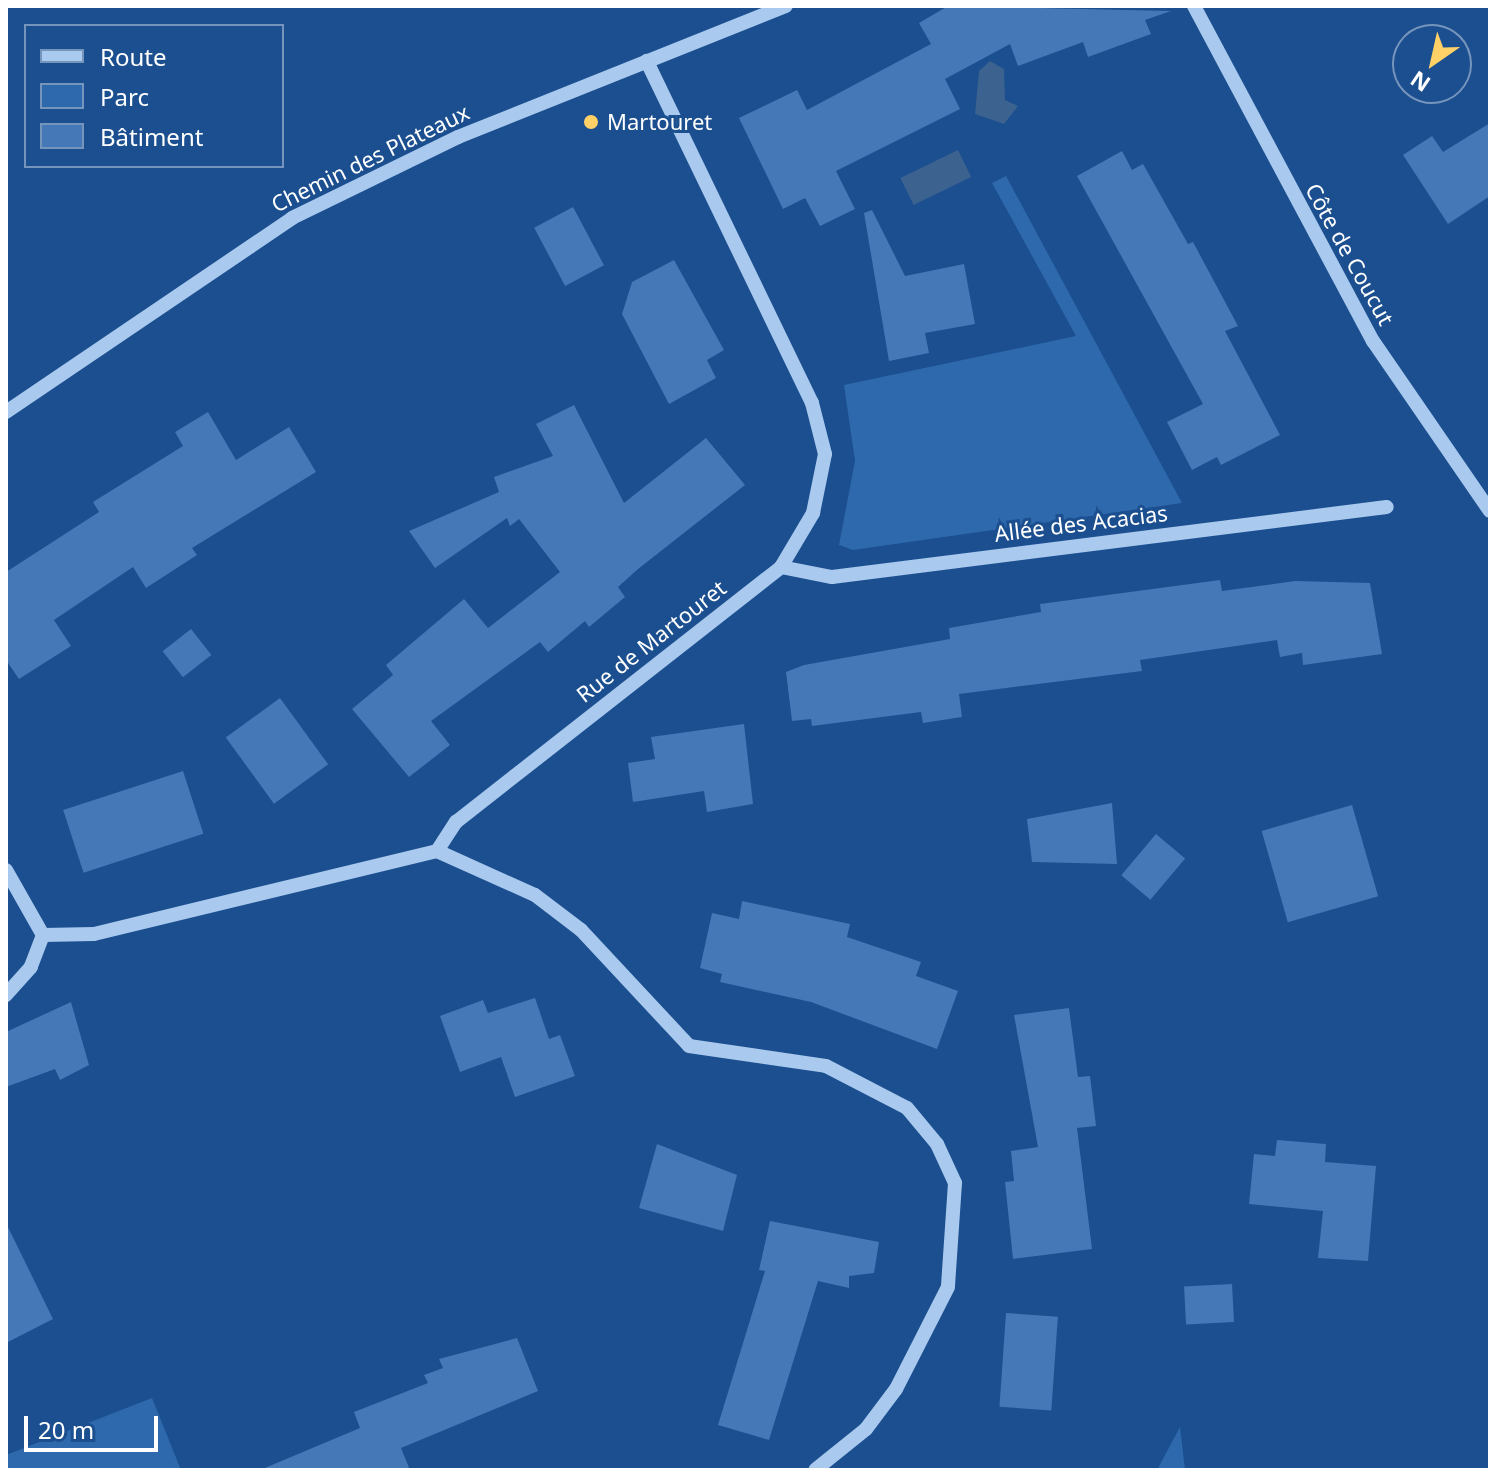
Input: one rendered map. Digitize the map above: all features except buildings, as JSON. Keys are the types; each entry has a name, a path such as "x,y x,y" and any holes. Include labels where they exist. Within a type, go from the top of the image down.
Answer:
{"street":[{"name":"Chemin des Plateaux","path":"6,412 292,218 458,137 786,6"},
{"name":"Côte de Coucut","path":"1194,6 1373,341 1490,511"},
{"name":"Rue de Martouret","path":"437,851 456,822 781,567 813,513 825,454 812,403 647,61"},
{"name":"Allée des Acacias","path":"781,567 832,577 1387,507"},
{"path":"43,935 94,934 437,851 535,895 569,921 689,1046 826,1066 907,1108 937,1144 955,1183 948,1287 896,1389 866,1429 815,1470"},
{"path":"6,870 43,935"},
{"path":"6,995 31,967 43,935"}],"green space":[{"path":"1006,176 1182,503 853,550 839,545 855,461 844,385 1076,336 992,183"},
{"path":"152,1398 181,1470 6,1470 6,1455"},
{"path":"1180,1427 1185,1470 1157,1470"}],"shaded area":[{"path":"990,61 1004,69 1005,100 1018,106 1004,124 975,114 979,71"},
{"path":"958,150 971,177 914,205 900,178"}],"place":[{"name":"Martouret","path":"591,122"}]}
